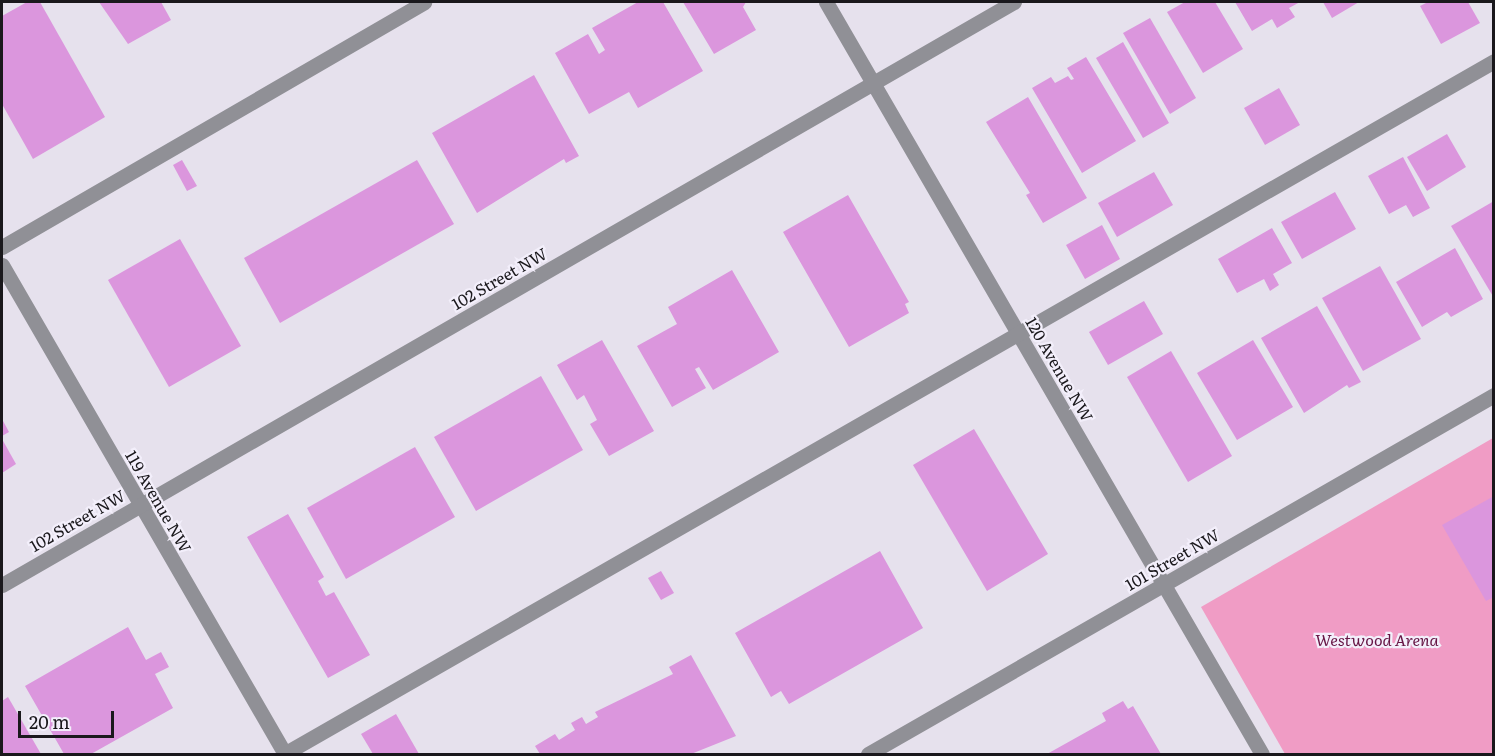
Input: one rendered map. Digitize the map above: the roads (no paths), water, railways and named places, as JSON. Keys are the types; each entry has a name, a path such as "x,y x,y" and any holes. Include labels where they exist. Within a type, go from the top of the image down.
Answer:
{"street":[{"path":"2,247 424,2"},
{"name":"120 Avenue NW","path":"826,2 1262,754"},
{"name":"102 Street NW","path":"2,585 1014,2"},
{"path":"284,754 1494,61"},
{"name":"119 Avenue NW","path":"2,265 284,754"},
{"name":"101 Street NW","path":"868,754 1494,395"}],"park label":[{"name":"Westwood Arena","path":"1377,639"}]}
